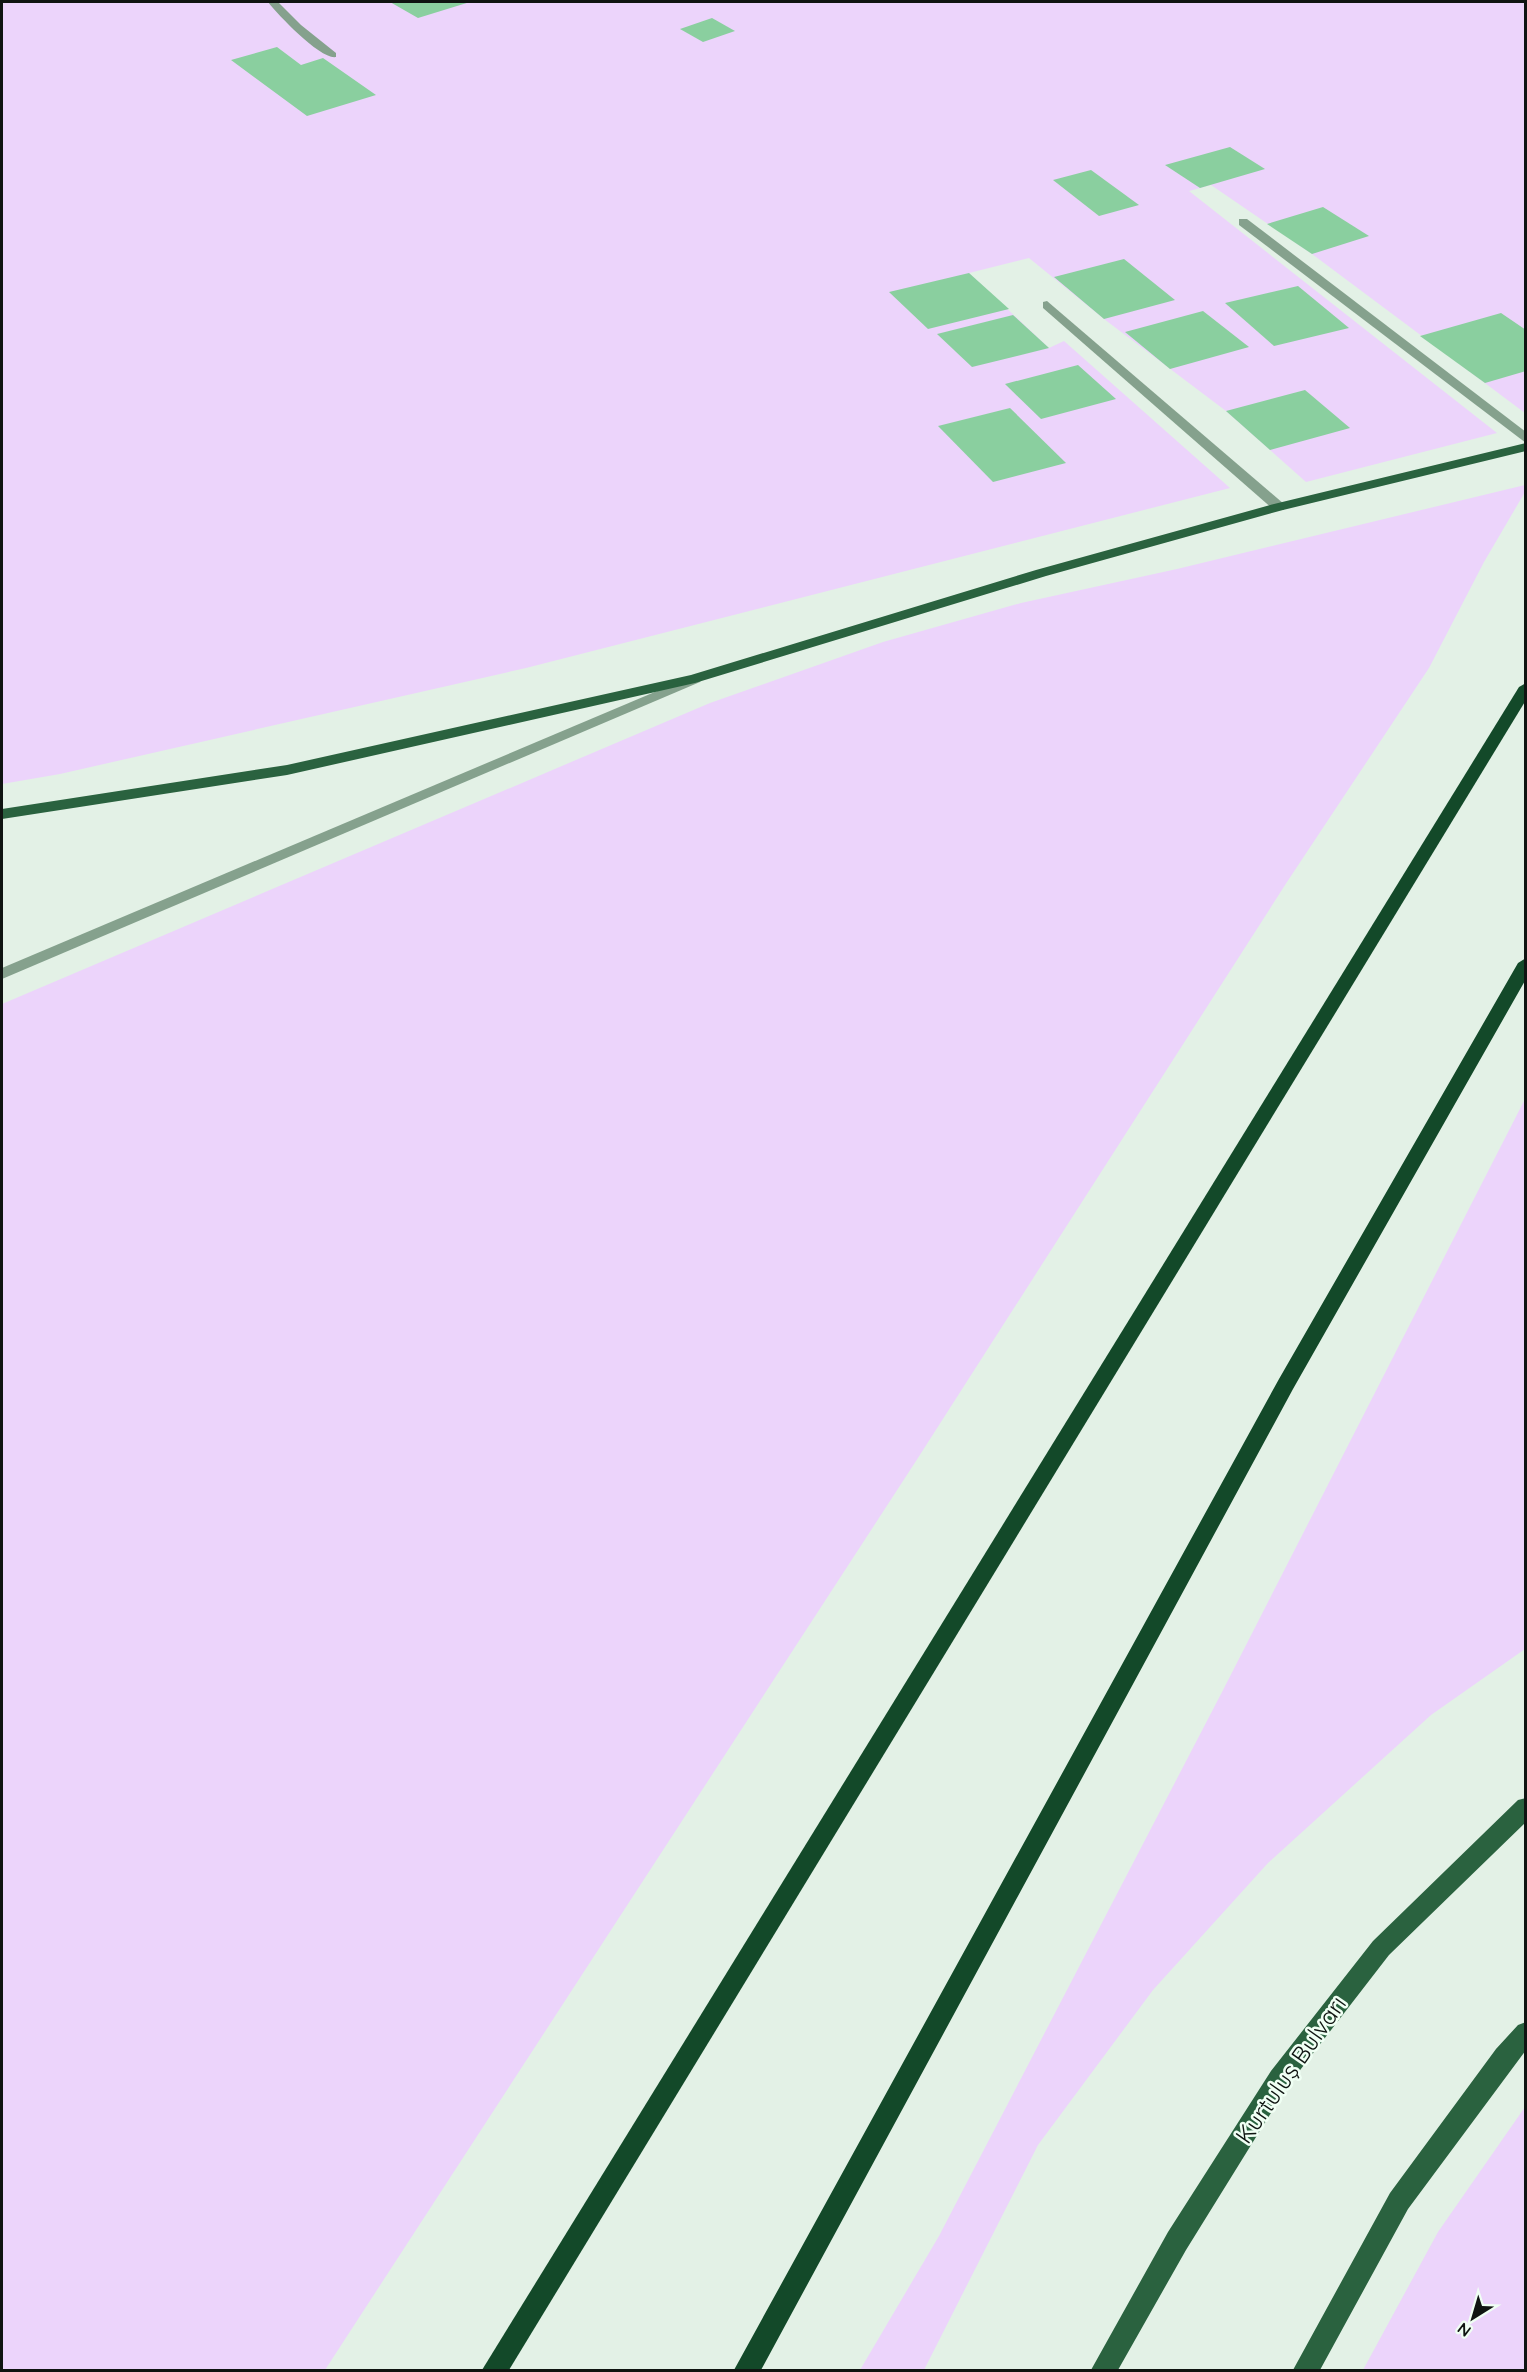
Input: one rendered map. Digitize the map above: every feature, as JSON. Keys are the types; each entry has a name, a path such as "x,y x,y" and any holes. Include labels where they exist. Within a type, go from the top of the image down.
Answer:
{"highway":[{"path":"495,2370 1231,1173 1526,687"},
{"path":"747,2370 1286,1384 1526,963"}],"main road":[{"path":"2,814 287,770 695,679 1030,576 1279,507 1526,447"},
{"name":"Kurtuluş Bulvarı","path":"1104,2370 1177,2241 1279,2079 1381,1948 1526,1807"},
{"path":"1306,2370 1399,2200 1504,2057 1526,2033"}],"street":[{"path":"273,2 297,27 332,55"},
{"path":"1243,222 1526,440"},
{"path":"1047,305 1279,507"},
{"path":"2,974 695,679"}],"shaded area":[{"path":"2,2 1525,2 1525,413 1312,254 1211,185 1189,191 1497,433 1306,482 1226,411 1104,319 1029,258 969,273 1049,348 1064,341 1230,488 526,668 60,774 2,784"},
{"path":"1525,485 1525,492 1484,562 1429,668 1287,882 916,1461 325,2370 2,2370 2,1004 710,703 883,642 1021,603 1177,569"},
{"path":"1525,1099 1525,1649 1431,1715 1268,1863 1153,1990 1038,2145 924,2370 860,2370 939,2236 1221,1694"},
{"path":"1525,2107 1525,2370 1363,2370 1438,2232"}],"building":[{"path":"390,2 470,2 418,18"},
{"path":"712,18 735,31 703,42 680,29"},
{"path":"277,47 301,65 323,58 376,95 307,116 231,60"},
{"path":"1230,147 1265,169 1200,188 1165,165"},
{"path":"1091,170 1139,205 1099,216 1053,180"},
{"path":"1323,207 1369,236 1312,254 1267,224"},
{"path":"1124,259 1175,300 1104,319 1054,277"},
{"path":"969,273 1009,309 928,329 889,292"},
{"path":"1298,286 1349,328 1274,346 1225,303"},
{"path":"1203,311 1249,347 1170,369 1125,332"},
{"path":"1501,313 1526,330 1526,371 1485,383 1420,336"},
{"path":"1013,315 1049,348 972,367 937,334"},
{"path":"1078,365 1116,399 1041,419 1005,384"},
{"path":"1305,390 1350,428 1270,450 1226,411"},
{"path":"1010,408 1066,463 993,482 938,426"}]}
